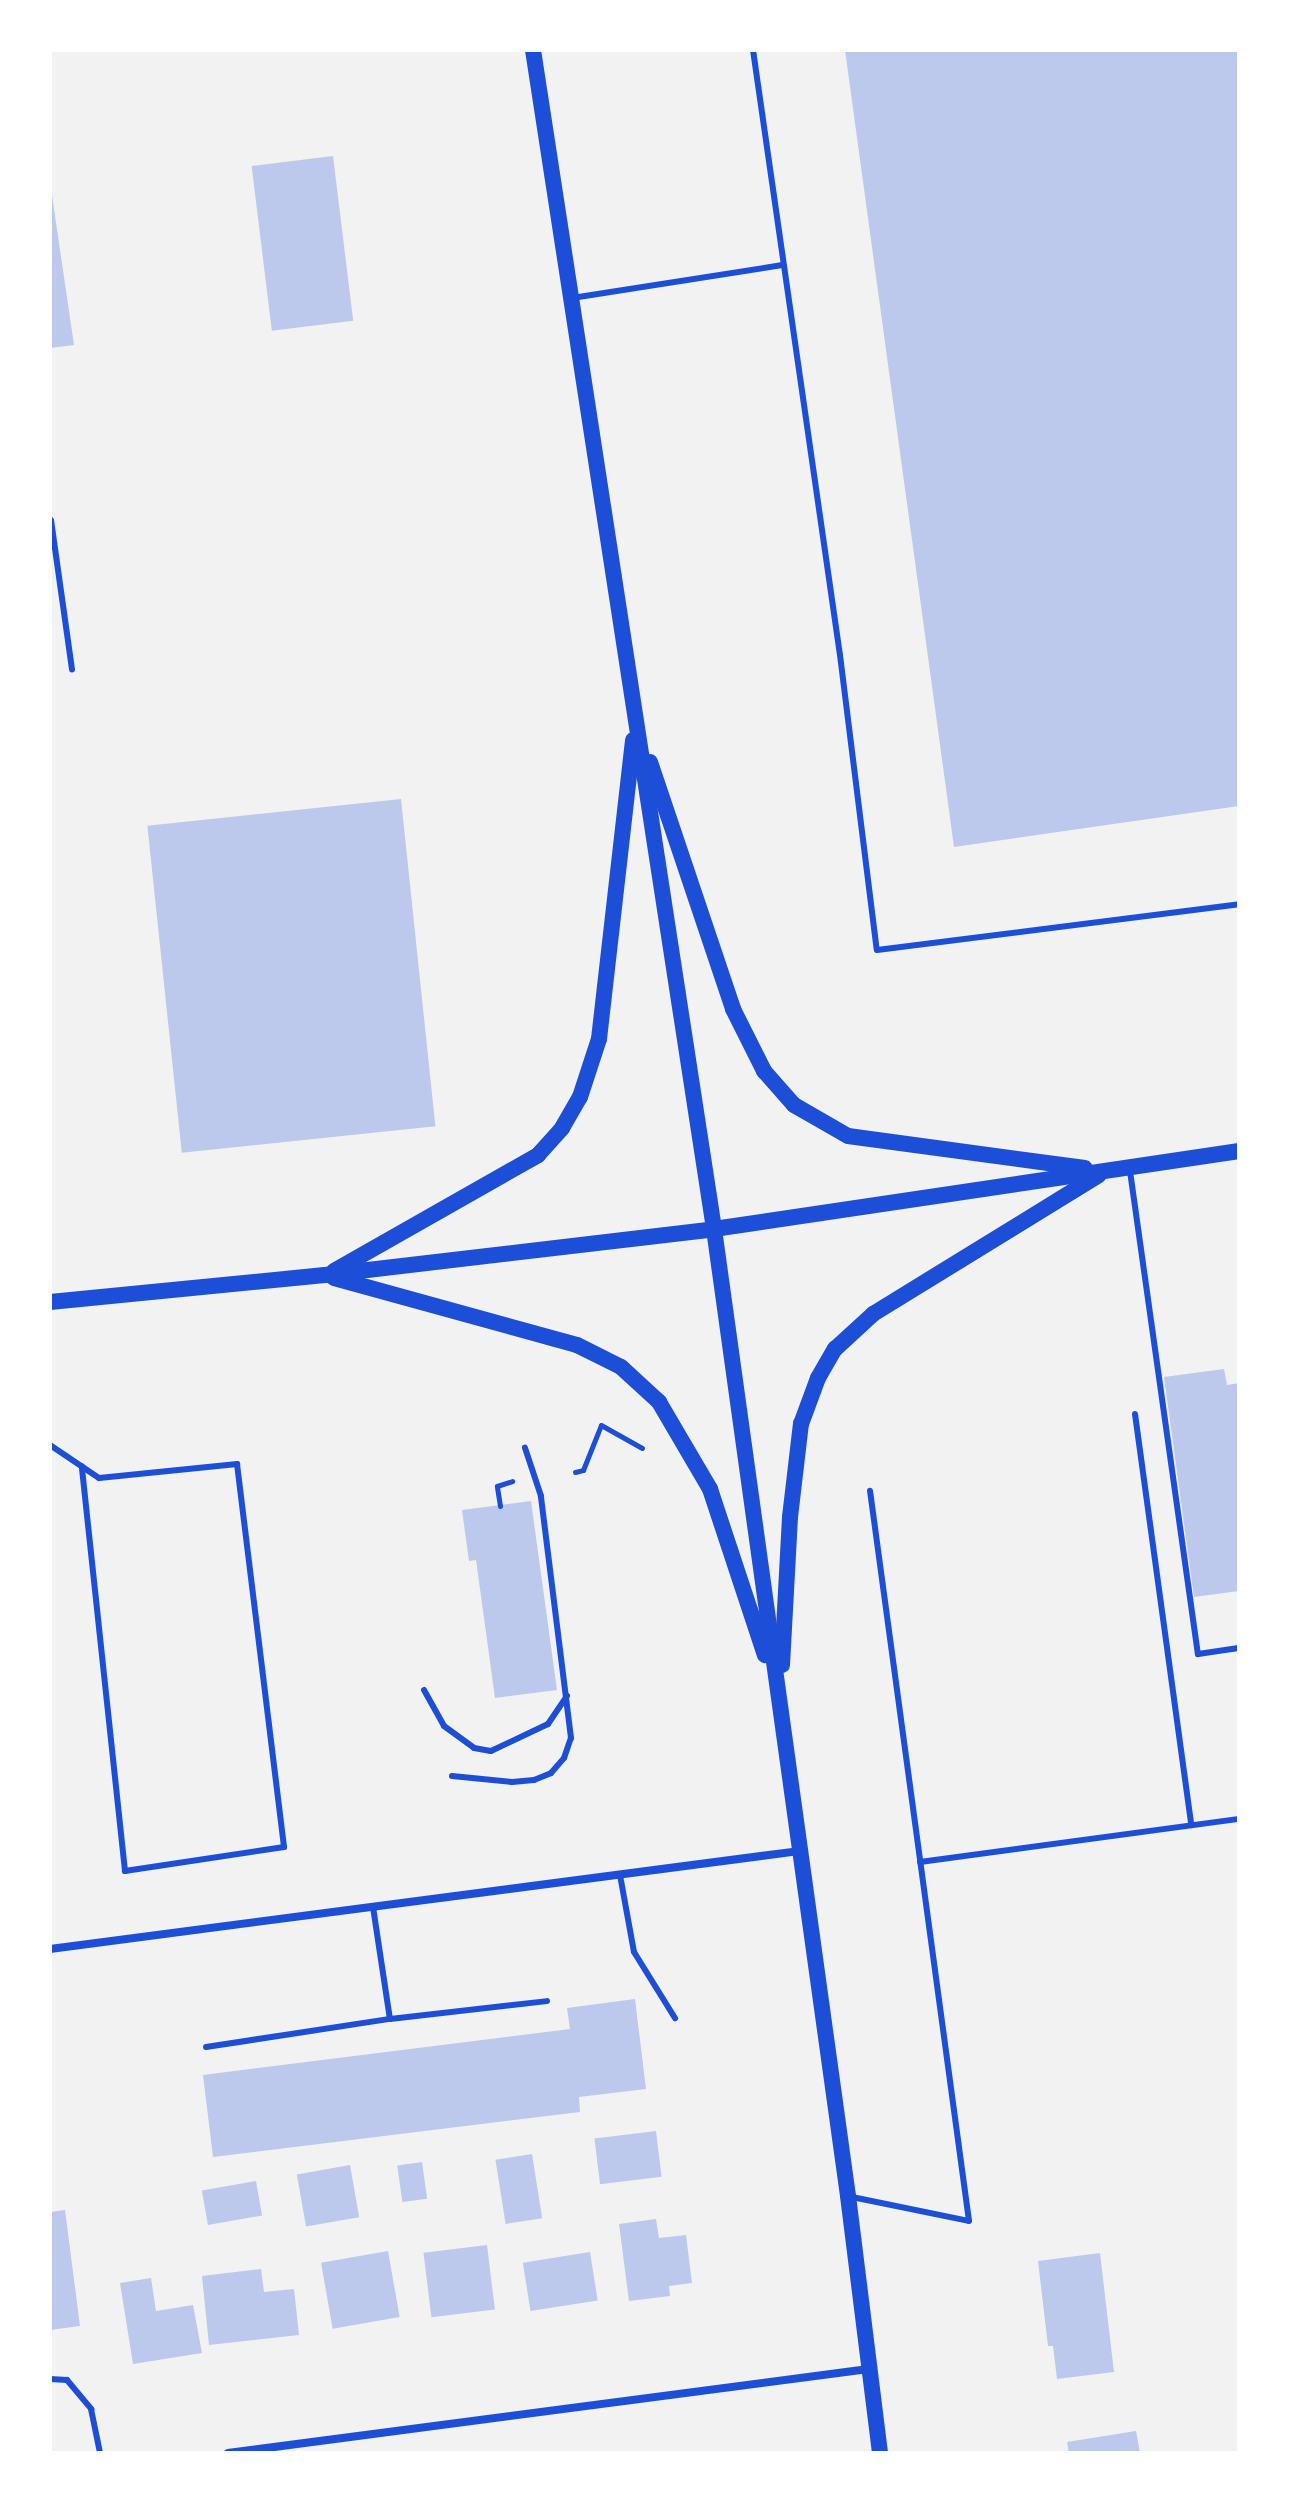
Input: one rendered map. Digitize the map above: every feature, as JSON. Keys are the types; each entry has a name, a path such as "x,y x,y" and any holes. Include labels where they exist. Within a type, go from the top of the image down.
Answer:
{"main road":[{"path":"533,50 714,1229 848,2196 880,2453"},
{"path":"635,719 733,1009 764,1071 794,1105 848,1136 1107,1170"},
{"path":"325,1275 538,1155 562,1128 580,1097 599,1039 635,719"},
{"path":"50,1302 325,1275 714,1229 1107,1170 1238,1155"},
{"path":"780,1702 790,1517 801,1424 818,1378 835,1349 873,1314 1107,1170"},
{"path":"325,1275 577,1345 621,1367 659,1402 710,1489 780,1702"}],"street":[{"path":"50,1948 799,1851"},
{"path":"228,2453 869,2369"}],"lane":[{"path":"753,50 840,655 877,950 1239,904"},
{"path":"571,298 782,265"},
{"path":"51,520 72,670"},
{"path":"1129,1167 1198,1654 1239,1648"},
{"path":"1135,1414 1191,1825"},
{"path":"50,1445 82,1466 99,1478 237,1464 284,1847 125,1871 82,1466"},
{"path":"452,1776 512,1782 534,1780 551,1773 564,1758 571,1738 541,1496 525,1448"},
{"path":"848,2196 969,2221 870,1491"},
{"path":"424,1690 444,1726 474,1748 491,1751 548,1724 567,1696"},
{"path":"920,1862 1239,1819"},
{"path":"620,1875 634,1952 675,2018"},
{"path":"373,1907 390,2019"},
{"path":"206,2047 390,2019 547,2001"},
{"path":"50,2379 67,2380 91,2409 100,2453"}],"path":[{"path":"575,1472 583,1470 601,1425 642,1448"},
{"path":"500,1506 497,1486 517,1479"}],"building":[{"path":"845,50 1239,50 1239,806 954,847"},
{"path":"333,156 353,321 272,331 252,166"},
{"path":"50,182 74,345 50,348"},
{"path":"401,799 435,1126 182,1153 147,826"},
{"path":"1224,1369 1227,1385 1239,1383 1239,1591 1194,1597 1164,1377"},
{"path":"531,1501 557,1690 495,1698 476,1560 469,1561 462,1510"},
{"path":"635,1999 646,2089 579,2097 580,2112 213,2157 203,2075 570,2029 567,2008"},
{"path":"656,2131 662,2177 600,2184 594,2139"},
{"path":"532,2154 542,2218 506,2224 495,2160"},
{"path":"422,2162 427,2199 402,2202 397,2165"},
{"path":"350,2165 359,2217 306,2227 297,2174"},
{"path":"256,2181 262,2215 208,2225 202,2191"},
{"path":"65,2210 80,2326 50,2330 50,2212"},
{"path":"656,2219 659,2238 686,2235 692,2283 669,2286 670,2296 629,2301 619,2224"},
{"path":"487,2245 495,2310 431,2317 423,2253"},
{"path":"388,2251 400,2317 333,2329 321,2263"},
{"path":"590,2252 598,2300 531,2311 523,2263"},
{"path":"1100,2253 1114,2372 1057,2379 1053,2346 1048,2346 1038,2261"},
{"path":"261,2269 264,2292 294,2289 299,2335 209,2345 202,2276"},
{"path":"151,2278 156,2311 193,2305 202,2353 133,2364 120,2283"},
{"path":"1136,2431 1140,2453 1069,2453 1067,2442"}]}
